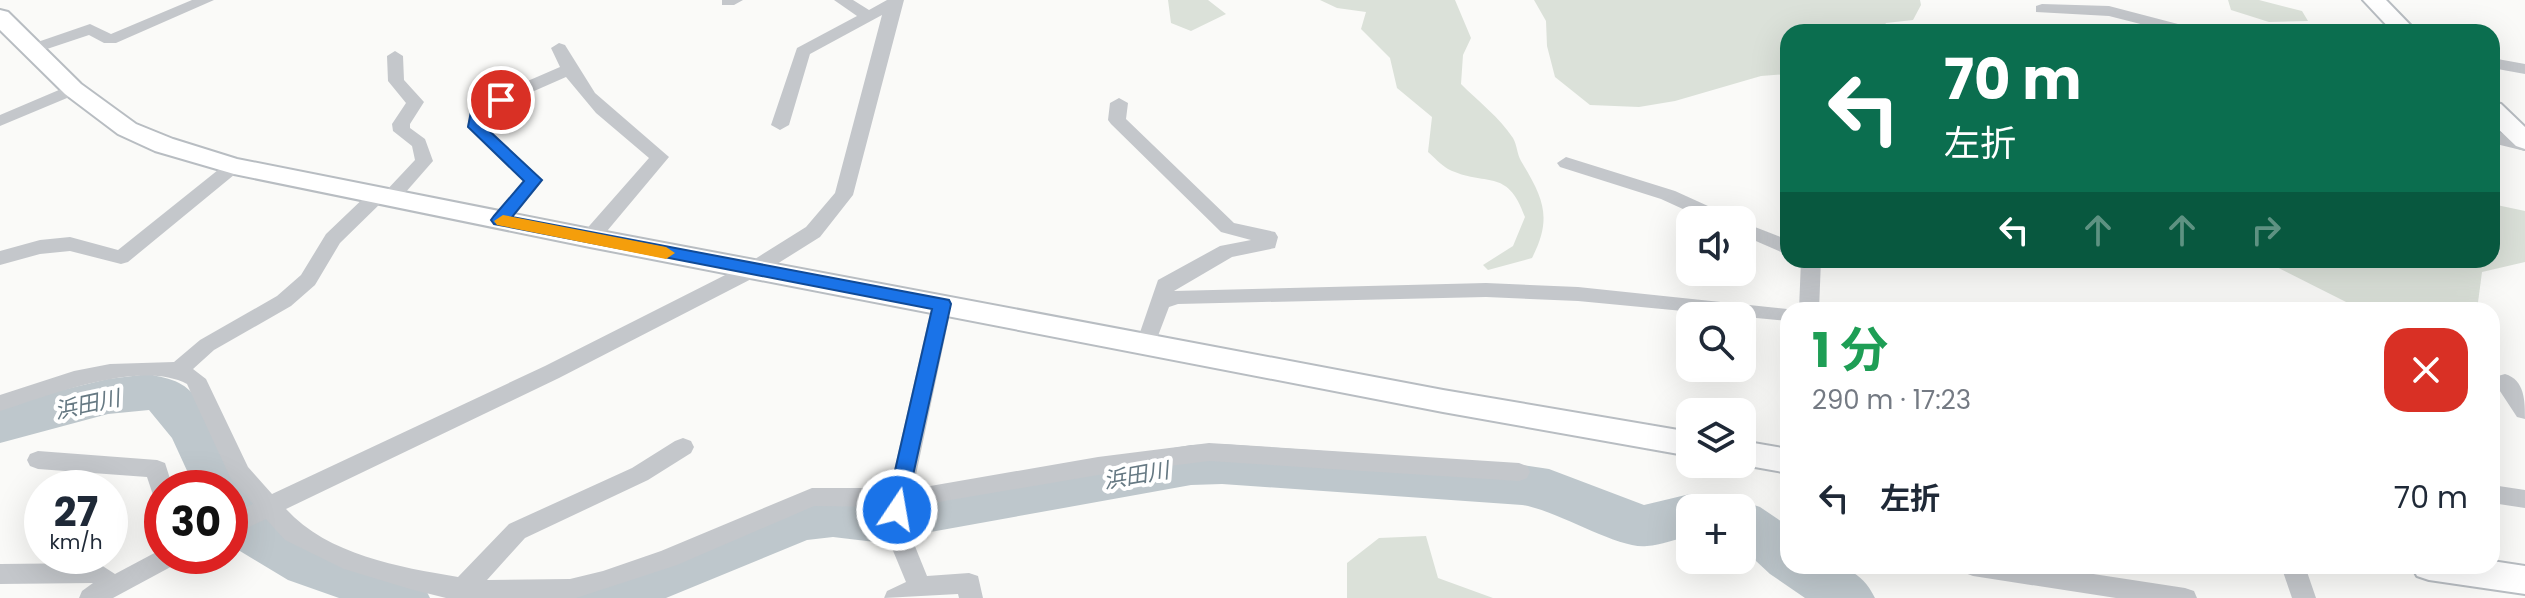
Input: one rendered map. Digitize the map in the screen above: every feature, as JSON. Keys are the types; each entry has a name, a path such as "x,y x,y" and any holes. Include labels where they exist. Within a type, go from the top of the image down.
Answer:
{"street":[{"path":"32,49 90,29 110,40 206,0"},
{"path":"842,0 866,15"},
{"path":"2374,0 2398,24"},
{"path":"780,125 803,51 896,1"},
{"path":"248,517 552,372 754,269 813,232 844,195 896,1"},
{"path":"2042,9 2109,11 2160,24"},
{"path":"0,17 73,89 127,129 164,145 234,166 590,238 1443,401 1676,442"},
{"path":"559,48 568,70 589,99 660,157 590,238"},
{"path":"178,370 207,345 284,301 308,280 333,239 424,161 423,148 416,138 402,131 401,124 415,102 396,81 395,56"},
{"path":"2500,64 2525,69"},
{"path":"500,220 534,180 476,127 478,109 568,70"},
{"path":"0,121 73,89"},
{"path":"1119,103 1117,120 1228,228 1268,237 1268,243 1227,251 1165,285 1146,344"},
{"path":"2500,117 2525,143"},
{"path":"2500,138 2525,143"},
{"path":"1566,163 1668,195 1692,206"},
{"path":"0,258 40,247 70,244 121,257 234,166"},
{"path":"1756,234 1780,245"},
{"path":"1809,302 1812,268"},
{"path":"1161,303 1176,297 1216,295 1486,290 1578,294 1780,313"},
{"path":"920,587 897,512 942,304"},
{"path":"0,403 74,379 110,372 158,368 178,370 195,379 239,473 265,508 293,533 352,562 458,594 570,589 603,581 669,558 812,497 897,512 919,498 1098,466 1209,452 1519,472"},
{"path":"2507,382 2525,411"},
{"path":"458,594 517,531 640,474 683,447"},
{"path":"1756,455 1780,460"},
{"path":"38,460 157,470"},
{"path":"2500,495 2525,499"},
{"path":"91,598 144,569"},
{"path":"0,574 98,573 112,586"},
{"path":"2026,574 2185,598"},
{"path":"2296,574 2304,598"},
{"path":"2484,574 2525,580"},
{"path":"896,598 920,587 969,583 971,598"}],"shaded area":[{"path":"1168,0 1208,0 1226,14 1191,31 1171,23"},
{"path":"1320,0 1455,0 1471,38 1463,55 1461,84 1513,138 1540,197 1544,219 1532,258 1488,270 1483,265 1513,246 1525,217 1518,201 1503,184 1448,169 1428,152 1432,117 1397,88 1390,58 1361,29 1366,12 1337,8"},
{"path":"1534,0 1920,0 1921,5 1913,20 1885,24 1780,24 1780,75 1761,76 1675,101 1639,107 1590,105 1555,77 1547,46 1546,21"},
{"path":"2228,0 2259,0 2302,11 2308,21 2269,22 2231,10"},
{"path":"2500,206 2525,211 2525,262 2500,268"},
{"path":"2279,268 2499,268 2482,272 2478,302 2346,302"},
{"path":"1426,536 1438,578 1493,598 1347,598 1347,563 1379,538"}],"waterway":[{"name":"浜田川","path":"0,424 108,396 149,392 162,395 175,405 189,425 211,470"},
{"name":"浜田川","path":"590,598 668,575 802,520 833,516 875,521 1191,465 1222,464 1522,485 1549,489 1619,519 1644,526 1676,518"},
{"name":"浜田川","path":"248,530 307,564 403,598"},
{"name":"浜田川","path":"1756,530 1780,551"},
{"name":"浜田川","path":"1811,574 1848,598"}],"slow traffic":[{"path":"503,221 666,253"}],"route":[{"path":"501,100 478,109 476,127 534,180 500,220 942,304 897,510"}]}
